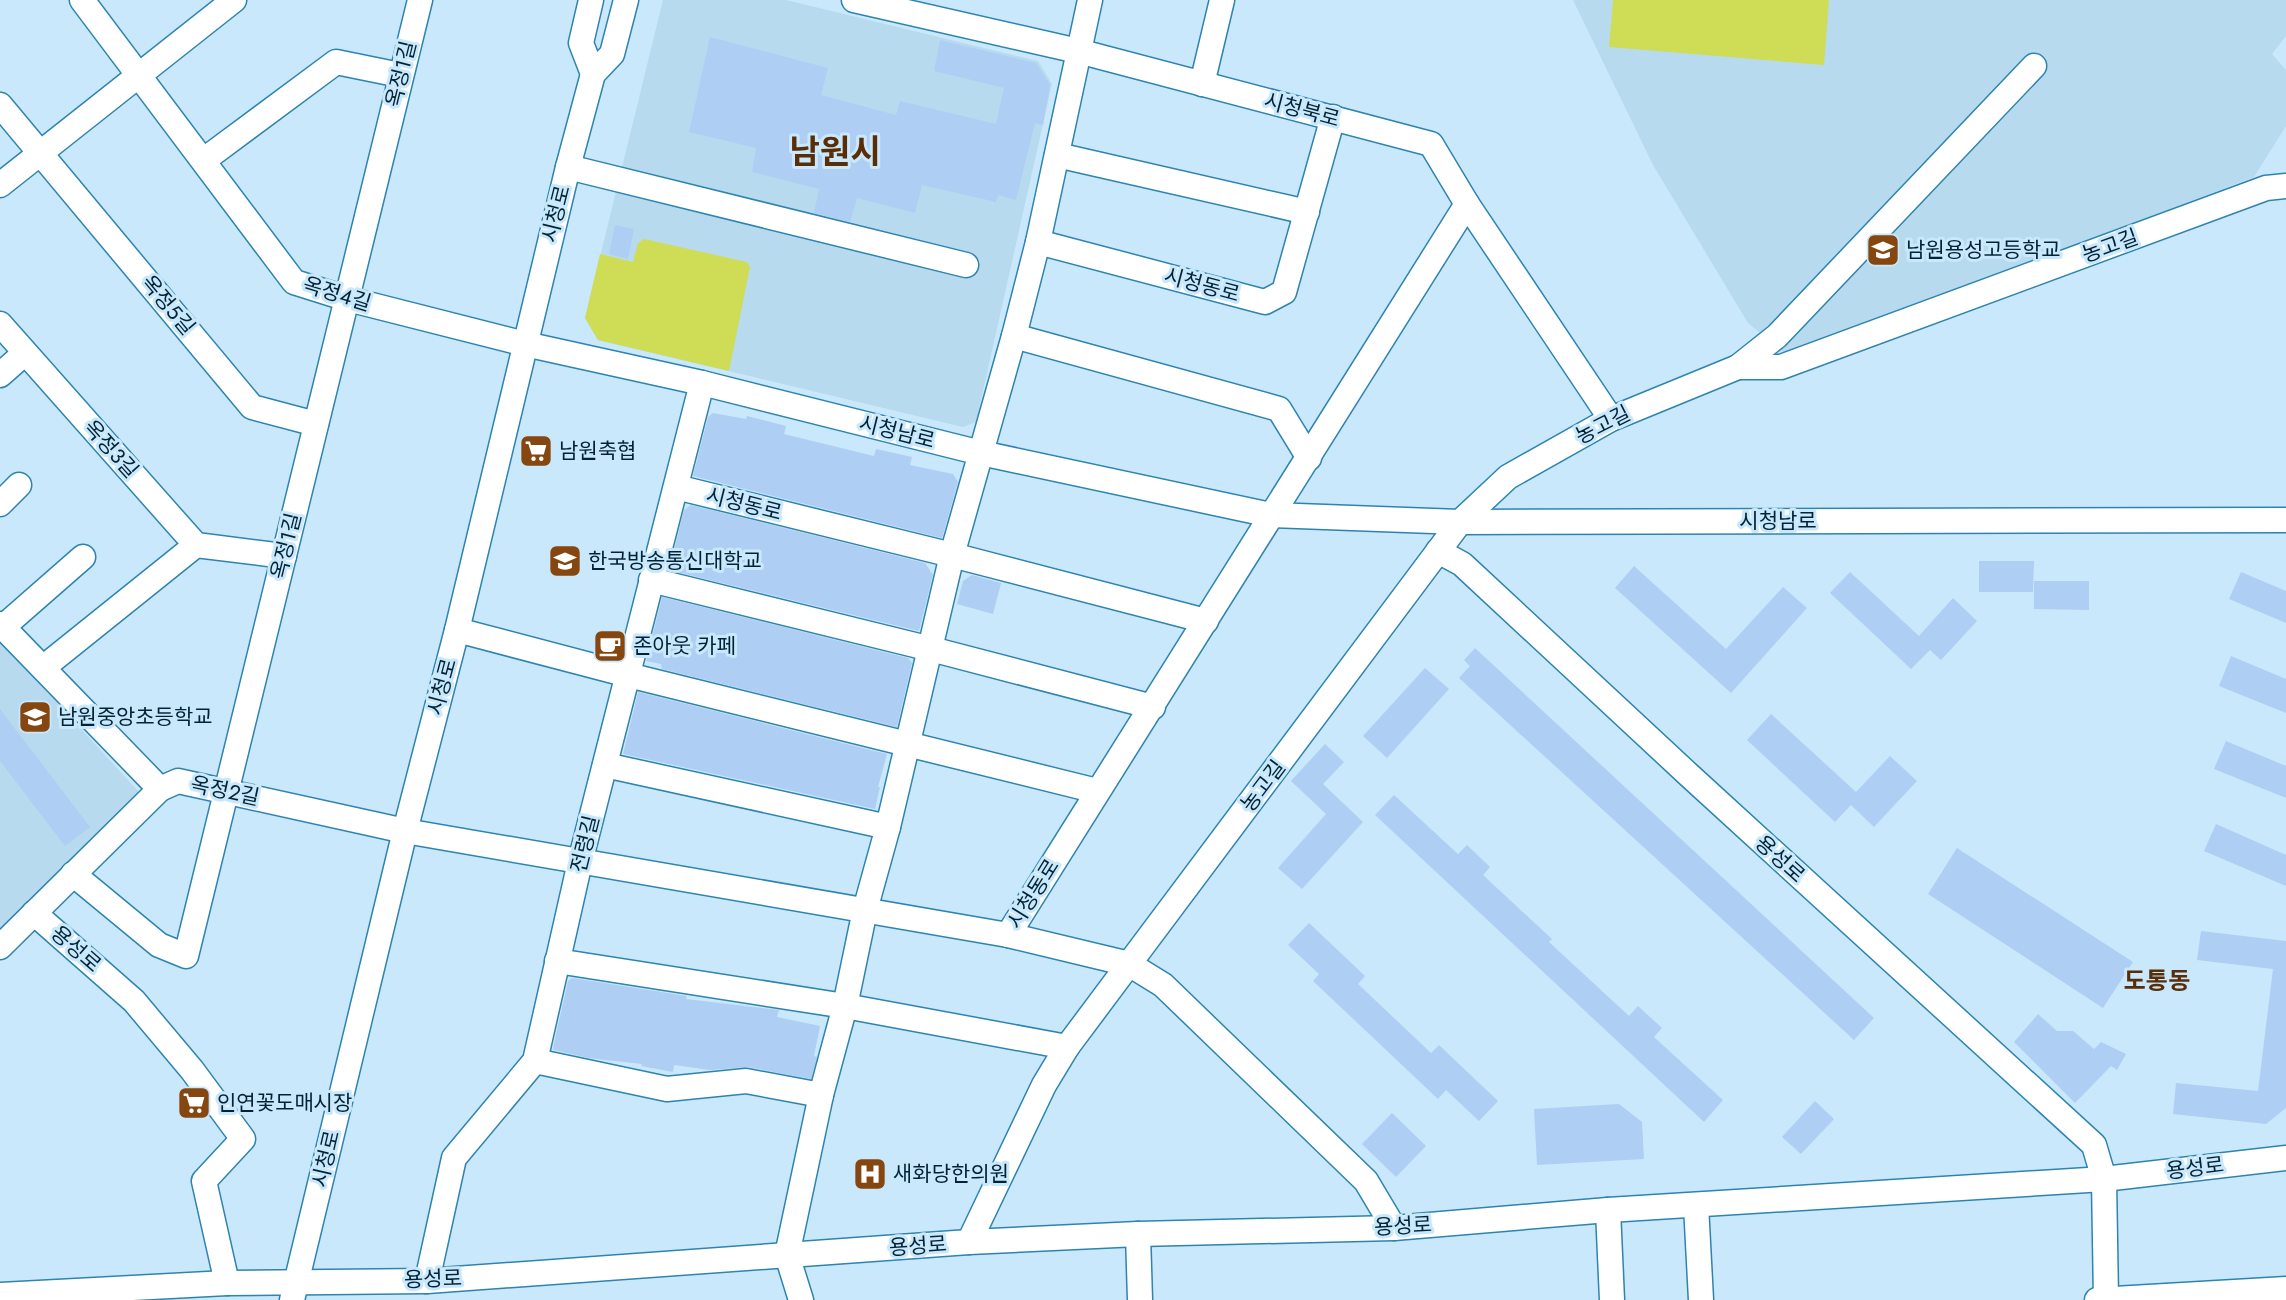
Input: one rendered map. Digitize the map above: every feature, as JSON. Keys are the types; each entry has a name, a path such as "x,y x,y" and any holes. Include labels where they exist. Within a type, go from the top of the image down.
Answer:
{"street":[{"name":"옥정4길","path":"82,0 294,282 348,299 525,344"},
{"path":"0,185 234,0"},
{"name":"옥정1길","path":"73,874 159,945 186,956 420,0"},
{"path":"591,0 580,43 593,74"},
{"name":"시청로","path":"294,1291 405,831 457,630 568,167 593,74 612,54 626,0"},
{"name":"시청북로","path":"854,0 1078,51 1431,144 1467,204 1611,419"},
{"path":"801,1300 787,1255 821,1095 845,1006 865,910 888,827 952,555 1038,243 1090,0"},
{"path":"1202,84 1222,0"},
{"path":"204,160 336,62 400,75"},
{"path":"1738,367 1777,336 2034,66"},
{"name":"옥정5길","path":"0,105 252,407 316,424"},
{"name":"시청동로","path":"1038,243 1265,302 1284,292 1333,117"},
{"path":"1057,156 1307,212"},
{"path":"568,167 966,265"},
{"name":"농고길","path":"969,1242 1044,1085 1067,1047 1460,522 1508,477 1611,419 1738,367 1781,367 2266,188 2286,186"},
{"path":"1271,515 1467,204"},
{"name":"옥정3길","path":"0,324 196,545"},
{"path":"1014,336 1280,409 1309,458"},
{"name":"시청남로","path":"525,344 702,383 981,453 1271,515 1460,522 2286,520"},
{"path":"0,375 26,353"},
{"name":"전령길","path":"427,1281 454,1158 535,1061 580,862 702,383"},
{"path":"0,504 20,485"},
{"name":"시청동로","path":"676,488 952,555 1206,621"},
{"name":"시청동로","path":"580,862 1008,935 1097,791 1153,707 1271,515"},
{"path":"44,667 196,545 284,556"},
{"name":"용성로","path":"1438,551 1462,564 2094,1145 2104,1179"},
{"name":"옥정2길","path":"83,557 2,625 160,789 178,781 405,831 580,862"},
{"path":"651,580 1153,707"},
{"path":"457,630 628,675 1097,791"},
{"path":"605,765 888,827"},
{"path":"0,947 160,789"},
{"name":"용성로","path":"34,913 134,1001 192,1070 243,1139 204,1180 227,1283"},
{"path":"1008,935 1129,964 1163,985 1366,1181 1394,1228"},
{"path":"557,961 845,1006 1067,1047"},
{"path":"535,1061 667,1089 746,1081 821,1095"},
{"name":"용성로","path":"0,1295 155,1294 227,1283 294,1291 969,1242 1138,1234 1394,1228 1608,1210 2104,1179 2286,1158"},
{"path":"2104,1179 2106,1300"},
{"path":"1696,1205 1701,1300"},
{"path":"1608,1210 1612,1300"},
{"path":"1138,1234 1140,1300"},
{"path":"2097,1300 2286,1289"}],"shaded area":[{"path":"663,0 786,0 1038,61 1052,84 976,422 963,427 598,340 585,318"},
{"name":"남원용성고등학교","path":"1573,0 2286,0 2286,36 2272,54 2286,70 2286,126 2254,177 1787,355 1748,323 1653,165"},
{"name":"남원중앙초등학교","path":"0,641 140,793 0,932"}],"green space":[{"path":"1613,0 1829,0 1824,65 1609,47"},
{"path":"644,239 747,262 750,267 729,371 598,340 585,318 600,254 633,262 638,243"}],"building":[{"path":"710,37 828,68 821,95 896,115 900,101 996,124 1004,88 934,71 940,40 1036,63 1050,85 1043,125 1035,123 1016,200 998,195 996,202 922,185 915,213 857,198 850,222 814,213 819,189 752,172 756,148 689,132"},
{"path":"615,225 634,229 628,259 609,254"},
{"path":"713,413 746,419 747,416 786,426 784,434 874,456 876,449 912,457 910,465 953,474 958,482 942,538 693,476 708,417"},
{"path":"691,505 925,563 933,575 919,631 669,570 684,510"},
{"path":"1979,561 2034,561 2033,592 1979,592"},
{"path":"1634,566 1726,649 1783,587 1807,608 1731,693 1615,588"},
{"path":"1850,572 1919,636 1953,598 1977,621 1941,660 1930,650 1911,669 1830,593"},
{"path":"2241,572 2286,591 2286,623 2229,599"},
{"path":"972,575 1001,583 993,614 957,604 963,581"},
{"path":"2034,581 2089,581 2089,610 2034,609"},
{"path":"662,597 908,658 912,663 897,727 662,669 661,664 646,661"},
{"path":"1475,648 1874,1018 1854,1040 1459,678 1470,666 1464,660"},
{"path":"2231,656 2286,679 2286,713 2219,686"},
{"path":"1425,668 1449,689 1387,758 1363,736"},
{"path":"638,692 887,754 875,809 623,754"},
{"path":"0,709 90,827 65,846 0,761"},
{"path":"1771,714 1856,792 1890,756 1917,781 1874,827 1851,805 1835,822 1747,740"},
{"path":"2226,741 2286,766 2286,798 2214,769"},
{"path":"1325,744 1344,762 1323,784 1363,822 1302,889 1278,868 1326,814 1291,781"},
{"path":"1394,795 1458,854 1467,845 1490,867 1483,875 1552,939 1549,942 1629,1016 1638,1006 1662,1028 1654,1037 1723,1100 1704,1122 1375,815"},
{"path":"2216,824 2286,855 2286,886 2204,851"},
{"path":"1957,848 2133,962 2103,1008 1928,894"},
{"path":"1309,923 1365,976 1358,984 1431,1053 1439,1045 1498,1101 1479,1121 1446,1090 1438,1099 1313,981 1319,974 1288,945"},
{"path":"2201,931 2286,941 2286,1108 2266,1124 2173,1114 2176,1083 2258,1091 2273,969 2197,960"},
{"path":"572,978 687,996 686,999 779,1010 777,1017 820,1026 814,1056 817,1057 811,1079 748,1067 710,1070 674,1065 673,1072 641,1066 642,1064 588,1058 554,1050 568,981"},
{"path":"2038,1014 2057,1031 2073,1031 2094,1049 2101,1042 2126,1054 2117,1070 2111,1066 2075,1103 2014,1042"},
{"path":"1815,1101 1834,1119 1801,1154 1782,1137"},
{"path":"1619,1104 1642,1122 1644,1159 1537,1165 1534,1109"},
{"path":"1392,1113 1426,1146 1396,1177 1362,1144"}],"place":[{"name":"남원용성고등학교","path":"1883,250"},
{"name":"남원축협","path":"536,451"},
{"name":"한국방송통신대학교","path":"565,561"},
{"name":"존아웃 카페","path":"610,646"},
{"name":"남원중앙초등학교","path":"35,717"},
{"name":"인연꽃도매시장","path":"194,1103"},
{"name":"새화당한의원","path":"870,1174"}],"district":[{"name":"남원시","path":"835,151"},
{"name":"도통동","path":"2157,981"}]}
